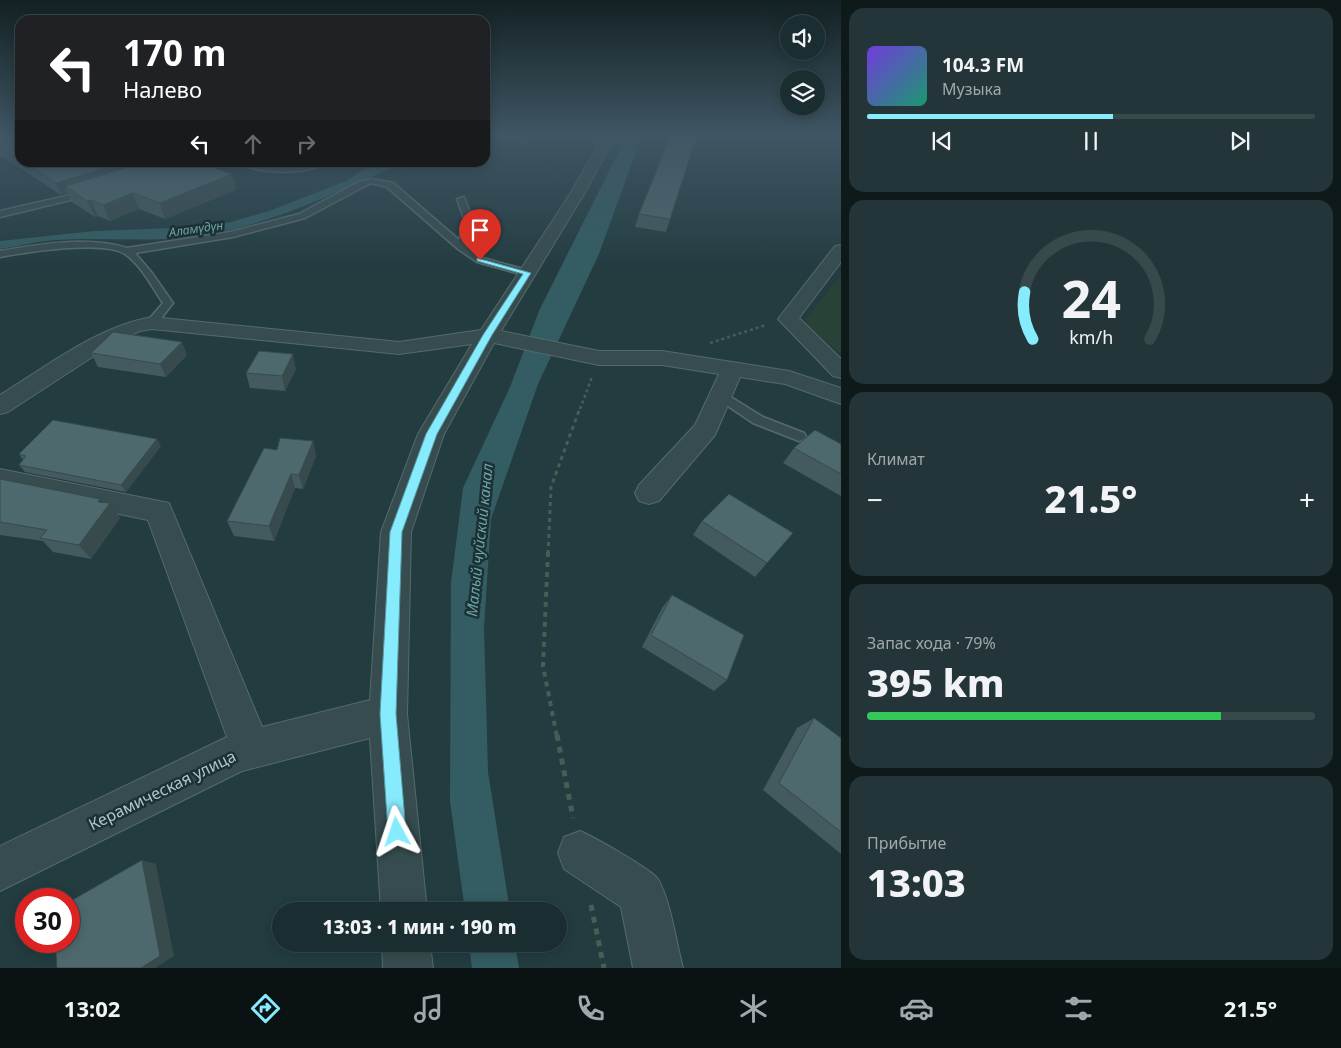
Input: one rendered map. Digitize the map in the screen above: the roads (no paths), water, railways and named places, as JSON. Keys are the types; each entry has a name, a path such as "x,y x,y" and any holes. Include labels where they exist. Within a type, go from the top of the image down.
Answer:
{"street":[{"path":"403,902 388,714 396,532 431,434 500,338 527,273 585,180"},
{"path":"841,250 788,319 841,371"},
{"path":"0,406 110,338 135,326 152,323 399,348 500,338 590,356 662,358 788,378 841,396"},
{"path":"649,493 706,429 732,369"},
{"path":"0,479 159,511 251,749"},
{"name":"Керамическая улица","path":"0,869 237,753 388,714"},
{"path":"580,853 641,894 658,968"},
{"path":"407,952 408,968"}],"lane":[{"path":"0,254 28,249 63,247 104,247 127,251 230,236 302,216 362,184 372,181 390,185 461,247 480,260 527,273"},
{"path":"0,214 72,198 96,190"},
{"path":"461,199 469,221 461,247"},
{"path":"127,251 168,303 152,323"},
{"path":"720,395 758,420 799,436"}],"water":[{"name":"Аламүдүн","path":"364,180 268,219 217,233 172,239 45,241 0,249 0,241 94,231 199,227 231,222 269,211 346,181"},
{"name":"Малый чуйский канал","path":"604,180 626,180 599,254 538,384 491,519 484,628 488,772 509,902 464,902 450,801 451,583 463,488 510,387 539,311"},
{"path":"470,952 516,952 519,968 472,968"}]}
